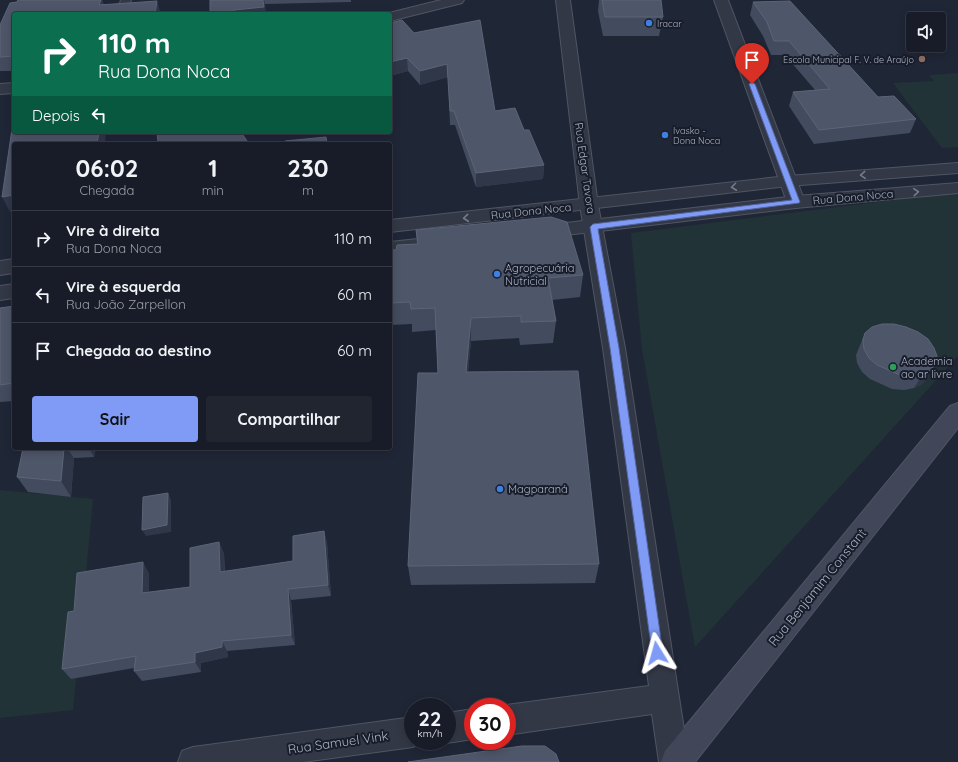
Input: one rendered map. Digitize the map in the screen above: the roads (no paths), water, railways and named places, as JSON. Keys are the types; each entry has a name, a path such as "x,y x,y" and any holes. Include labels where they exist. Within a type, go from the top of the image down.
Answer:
{"main road":[{"name":"Rua Benjamim Constant","path":"675,762 958,412"}],"street":[{"path":"392,16 457,0"},
{"name":"Rua Edgar Tavora","path":"563,0 591,216 614,348 664,698 675,762"},
{"path":"721,0 796,202"},
{"path":"0,89 12,88"},
{"name":"Rua Dona Noca","path":"523,234 591,216 788,181 958,168"},
{"name":"Rua Dona Noca","path":"392,226 591,216 796,202 958,188"},
{"path":"392,248 445,242"},
{"path":"0,268 12,266"},
{"path":"0,293 12,291"},
{"path":"516,719 664,698"},
{"name":"Rua Samuel Vink","path":"193,762 404,733"}],"lane":[{"path":"122,12 126,0"}],"place":[{"name":"Iracar","path":"649,23"},
{"name":"Escola Municipal F. V. de Araújo","path":"922,59"},
{"name":"Ivasko - Dona Noca","path":"665,135"},
{"name":"Agropecuária Nutricial","path":"497,274"},
{"name":"Academia ao ar livre","path":"893,367"},
{"name":"Magparaná","path":"500,489"}]}
